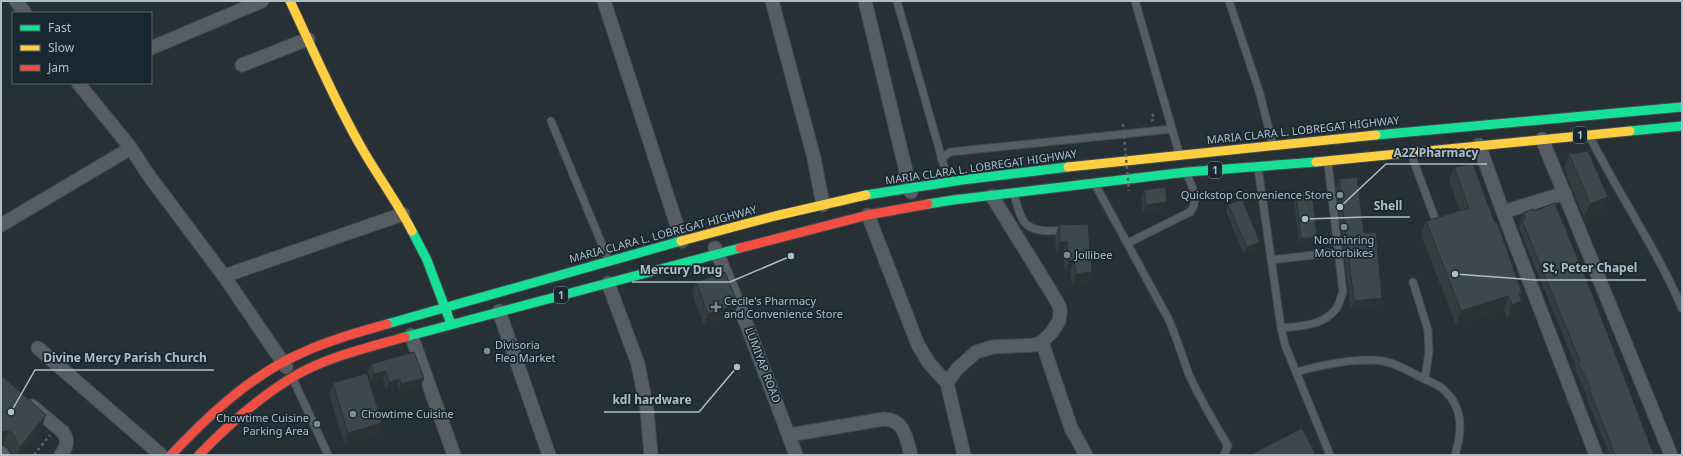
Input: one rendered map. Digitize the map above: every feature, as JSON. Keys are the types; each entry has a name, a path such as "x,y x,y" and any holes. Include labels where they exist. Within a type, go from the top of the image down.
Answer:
{"main road":[{"path":"290,1 364,152 403,214 427,260 446,306 451,324"},
{"name":"MARIA CLARA L. LOBREGAT HIGHWAY","path":"199,455 224,429 260,400 293,377 321,364 362,349 499,311 868,214 914,206 950,191 1183,163 1258,167 1410,152 1475,136 1682,107"},
{"name":"MARIA CLARA L. LOBREGAT HIGHWAY","path":"171,455 220,405 240,389 282,362 338,338 682,240 823,205 909,187 992,196 1095,184 1272,144 1475,136 1542,139 1682,126"}],"street":[{"path":"16,1 24,12"},
{"path":"152,48 262,1"},
{"path":"604,1 682,240"},
{"path":"772,1 814,158 823,205"},
{"path":"865,1 914,206"},
{"path":"242,65 308,39"},
{"path":"79,84 131,148 147,173 224,276 293,377"},
{"path":"1475,136 1596,455"},
{"path":"1542,139 1672,455"},
{"path":"1,225 131,148"},
{"path":"1503,212 1565,193"},
{"path":"947,383 957,369 976,352 993,347 1035,345 1042,342 1052,332 1060,315 1060,308 1049,288 992,196"},
{"path":"224,276 403,214"},
{"path":"868,214 918,345 929,363 947,383 964,455"},
{"name":"LUMIYAP ROAD","path":"709,233 748,328 796,455"},
{"path":"608,283 638,364 646,410 651,455"},
{"path":"499,311 549,455"},
{"path":"412,335 454,455"},
{"path":"1042,342 1071,428 1086,455"},
{"path":"38,348 161,455"},
{"path":"20,396 67,437 67,443 61,455"},
{"path":"789,435 884,419 892,420 898,423 903,430 911,455"}],"lane":[{"path":"897,1 950,191"},
{"path":"1128,243 1190,212 1195,202 1195,193 1172,129 1135,1"},
{"path":"1229,1 1260,94 1272,144"},
{"path":"551,121 608,261"},
{"path":"941,159 950,152 1172,129"},
{"path":"1588,134 1615,186 1671,282 1682,308"},
{"path":"1410,152 1437,224"},
{"path":"1281,328 1310,325 1328,317 1336,308 1343,292 1328,161"},
{"path":"1258,167 1281,328 1285,345 1330,455"},
{"path":"1095,184 1169,320 1188,373 1199,396 1228,446 1224,455"},
{"path":"1014,194 1024,222 1029,226 1036,229 1052,231 1072,230"},
{"path":"1271,260 1339,252"},
{"path":"1413,282 1428,330 1429,352 1426,380"},
{"path":"1296,372 1328,364 1361,361 1382,361 1400,366 1444,389 1456,404 1461,421 1460,439 1455,455"},
{"path":"293,377 328,455"}],"path":[{"path":"1148,123 1154,119 1152,112"},
{"path":"1123,124 1129,191"},
{"path":"34,455 56,427"}],"building":[{"path":"1588,151 1608,197 1590,204 1569,154"},
{"path":"1473,164 1495,223 1497,222 1522,293 1519,294 1522,301 1512,305 1508,296 1461,311 1426,221 1469,208 1454,167"},
{"path":"1357,177 1364,233 1376,232 1382,298 1354,301 1339,179"},
{"path":"1165,187 1167,202 1146,205 1144,190"},
{"path":"1312,192 1317,237 1301,239 1296,194"},
{"path":"1242,199 1260,242 1247,247 1228,205"},
{"path":"1555,203 1595,301 1654,455 1614,455 1612,446 1589,390 1591,389 1578,362 1580,361 1522,221 1525,219 1523,213 1533,209 1534,211"},
{"path":"1088,224 1092,272 1076,274 1074,260 1069,261 1067,241 1060,242 1059,225"},
{"path":"725,272 738,304 708,314 696,282"},
{"path":"414,352 424,378 401,384 400,379 389,382 386,371 374,374 371,364"},
{"name":"Chowtime Cuisine","path":"367,373 382,423 348,433 333,383"},
{"path":"1,375 46,415 20,447 16,443 16,438 12,433 8,431 2,432 1,430"},
{"path":"1302,428 1316,455 1250,455"}],"traffic: fast":[{"path":"1376,135 1682,107"},
{"path":"1630,131 1682,126"},
{"path":"928,204 1187,172 1316,162"},
{"path":"866,195 962,180 1068,167"},
{"path":"412,231 427,260 450,321"},
{"path":"387,324 681,241"},
{"path":"405,337 740,248"}],"traffic: slow":[{"path":"290,1 354,134 412,231"},
{"path":"1316,162 1630,131"},
{"path":"1068,167 1376,135"},
{"path":"681,241 775,216 866,195"}],"traffic: jam":[{"path":"740,248 868,215 928,204"},
{"path":"171,455 201,424 233,396 250,383 286,360 326,343 387,324"},
{"path":"199,455 243,413 267,394 293,377 333,358 405,337"}],"place":[{"name":"Quickstop Convenience Store","path":"1340,195"},
{"name":"A2Z Pharmacy","path":"1340,207"},
{"name":"Shell","path":"1305,219"},
{"name":"Norminring Motorbikes","path":"1344,227"},
{"name":"Jollibee","path":"1067,255"},
{"name":"Mercury Drug","path":"791,256"},
{"name":"St, Peter Chapel","path":"1455,274"},
{"name":"Cecile's Pharmacy and Convenience Store","path":"716,307"},
{"name":"Divisoria Flea Market","path":"487,351"},
{"name":"kdl hardware","path":"737,367"},
{"name":"Divine Mercy Parish Church","path":"11,412"},
{"name":"Chowtime Cuisine","path":"353,414"},
{"name":"Chowtime Cuisine Parking Area","path":"317,424"}]}
